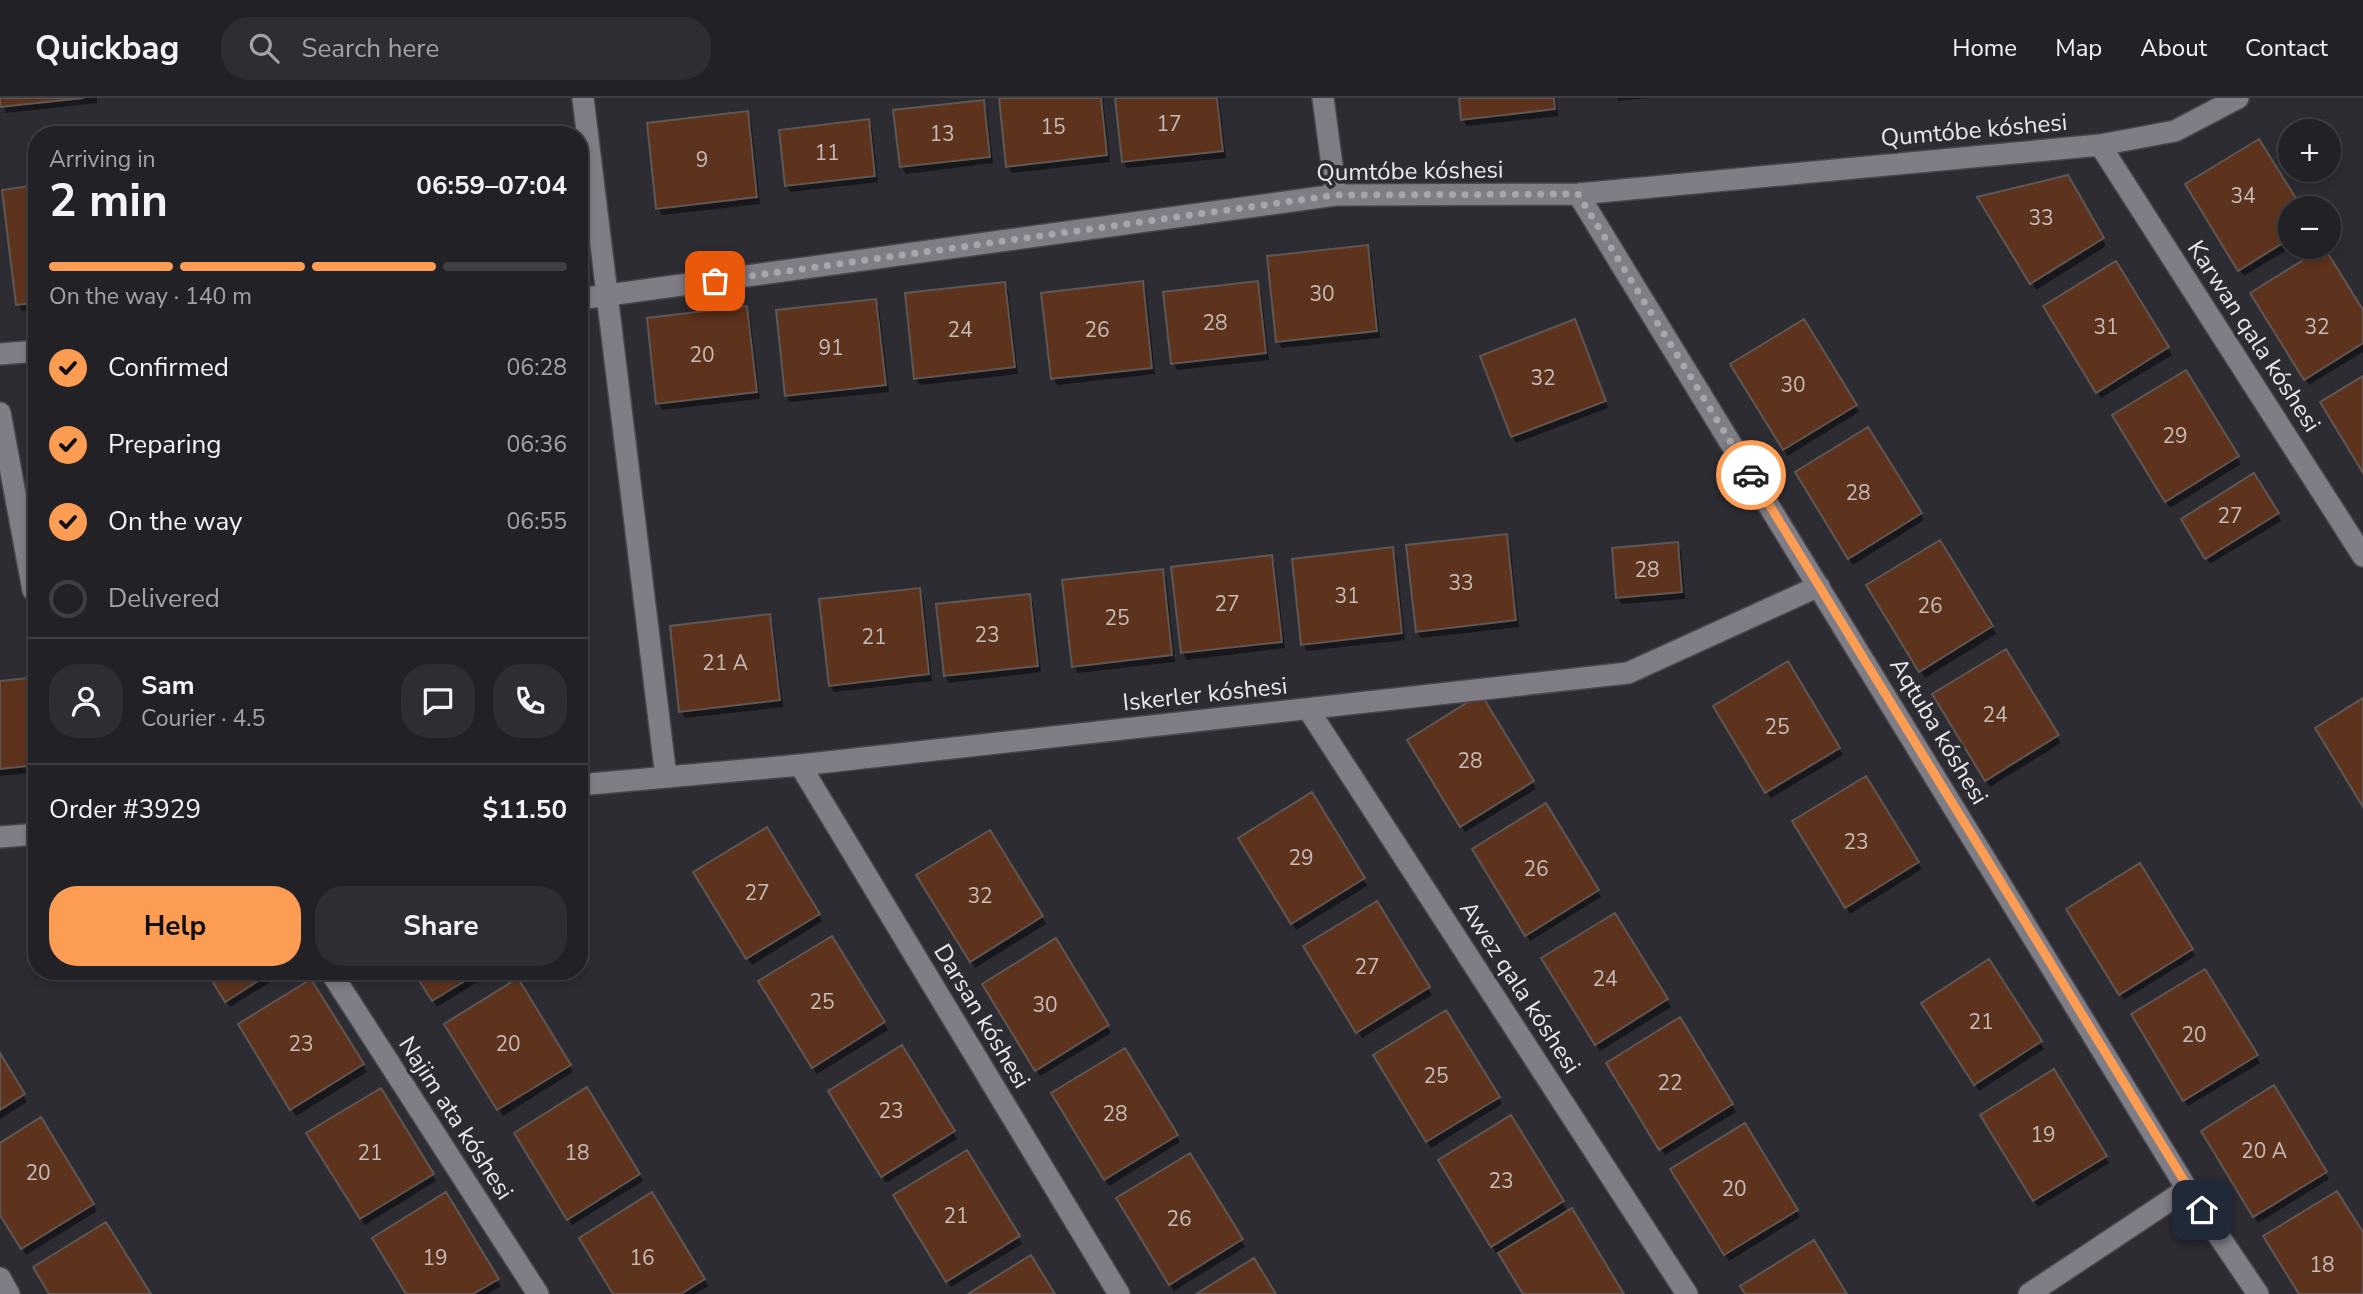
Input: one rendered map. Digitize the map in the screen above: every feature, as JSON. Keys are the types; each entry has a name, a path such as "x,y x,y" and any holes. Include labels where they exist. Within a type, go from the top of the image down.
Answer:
{"street":[{"path":"583,98 586,126"},
{"path":"1323,98 1336,195"},
{"name":"Qumtóbe kóshesi","path":"588,298 1336,195 1578,194 2100,145 2175,131 2238,98"},
{"path":"588,139 666,777"},
{"name":"Karwan qala kóshesi","path":"2100,145 2363,556"},
{"name":"Aqtuba kóshesi","path":"1578,194 2187,1189 2258,1294"},
{"path":"0,354 28,352"},
{"path":"0,413 28,563"},
{"name":"Iskerler kóshesi","path":"588,784 800,765 1628,673 1819,586"},
{"name":"Awez qala kóshesi","path":"1308,709 1687,1294"},
{"name":"Darsan kóshesi","path":"800,765 1119,1294"},
{"path":"0,837 28,835"},
{"name":"Najim ata kóshesi","path":"336,980 538,1294"},
{"path":"2029,1294 2187,1189"},
{"path":"0,1278 9,1294"}],"building":[{"path":"0,98 84,98 0,107"},
{"path":"999,98 1101,98 1107,155 1006,167"},
{"path":"1115,98 1217,98 1223,151 1122,162"},
{"path":"1459,98 1554,98 1555,109 1461,120"},
{"path":"984,100 990,157 900,167 893,110"},
{"path":"748,111 757,197 656,209 647,123"},
{"path":"869,119 875,176 785,186 779,130"},
{"path":"2259,139 2278,169 2278,182 2286,182 2295,196 2278,196 2278,246 2238,271 2185,184"},
{"path":"2068,175 2104,238 2030,284 1977,197"},
{"path":"28,186 28,304 16,305 2,190"},
{"path":"1368,245 1377,331 1276,342 1267,256"},
{"path":"2305,259 2331,259 2363,310 2363,343 2304,380 2250,293"},
{"path":"2116,261 2169,347 2096,393 2043,306"},
{"path":"1143,281 1152,368 1051,379 1041,293"},
{"path":"1258,281 1266,353 1171,364 1163,292"},
{"path":"1005,282 1015,367 914,379 905,293"},
{"path":"876,299 886,385 785,396 776,310"},
{"path":"747,306 757,392 656,404 647,318"},
{"path":"1575,319 1606,401 1511,437 1480,356"},
{"path":"1804,319 1857,405 1783,450 1730,364"},
{"path":"2186,370 2239,456 2165,502 2112,415"},
{"path":"2363,376 2363,473 2320,402"},
{"path":"1868,427 1922,513 1848,559 1795,472"},
{"path":"2254,473 2279,513 2205,559 2181,519"},
{"path":"1507,534 1516,620 1416,632 1406,545"},
{"path":"1940,540 1993,626 1919,672 1866,585"},
{"path":"1678,542 1682,592 1616,598 1612,548"},
{"path":"1393,547 1402,633 1301,645 1292,559"},
{"path":"1272,555 1282,642 1181,653 1171,567"},
{"path":"1163,569 1172,655 1072,667 1062,580"},
{"path":"920,588 929,674 829,686 819,599"},
{"path":"1030,594 1038,666 944,676 936,604"},
{"path":"770,614 780,700 679,712 670,626"},
{"path":"2006,649 2059,735 1985,781 1932,694"},
{"path":"1788,661 1840,748 1765,793 1713,706"},
{"path":"28,678 28,766 0,769 0,681"},
{"path":"1481,694 1534,781 1460,827 1407,740"},
{"path":"2363,698 2363,807 2315,728"},
{"path":"1866,776 1919,862 1845,908 1792,821"},
{"path":"1312,792 1365,878 1291,924 1238,838"},
{"path":"1546,803 1599,890 1525,936 1472,849"},
{"path":"767,827 820,914 746,959 693,872"},
{"path":"990,830 1043,916 970,962 916,875"},
{"path":"2140,863 2193,949 2119,995 2066,909"},
{"path":"1377,901 1430,987 1356,1033 1303,946"},
{"path":"1615,913 1668,999 1595,1045 1541,958"},
{"path":"832,936 885,1022 812,1068 758,981"},
{"path":"1056,938 1109,1025 1035,1071 982,984"},
{"path":"1989,959 2042,1041 1974,1085 1921,1003"},
{"path":"2205,969 2258,1055 2183,1101 2131,1014"},
{"path":"212,980 260,980 225,1002"},
{"path":"312,980 364,1064 290,1110 238,1024"},
{"path":"419,980 466,980 432,1001"},
{"path":"515,980 519,980 571,1065 497,1110 444,1024"},
{"path":"1446,1010 1500,1097 1426,1142 1373,1055"},
{"path":"1680,1017 1733,1104 1659,1150 1606,1063"},
{"path":"902,1045 955,1131 881,1177 828,1091"},
{"path":"1125,1048 1178,1135 1104,1180 1051,1093"},
{"path":"0,1053 25,1094 0,1110"},
{"path":"2054,1069 2107,1156 2033,1201 1980,1115"},
{"path":"2274,1085 2327,1172 2253,1217 2201,1131"},
{"path":"587,1087 640,1174 567,1220 514,1133"},
{"path":"381,1088 434,1174 360,1219 306,1133"},
{"path":"1511,1115 1564,1201 1491,1247 1438,1160"},
{"path":"41,1117 94,1204 21,1249 0,1215 0,1143"},
{"path":"1745,1123 1798,1210 1724,1255 1670,1169"},
{"path":"967,1150 1020,1236 946,1282 893,1195"},
{"path":"1190,1153 1243,1239 1169,1285 1116,1198"},
{"path":"2337,1191 2363,1232 2363,1294 2299,1294 2263,1236"},
{"path":"446,1192 499,1279 473,1294 406,1294 372,1238"},
{"path":"652,1192 705,1279 681,1294 613,1294 579,1238"},
{"path":"1572,1208 1624,1294 1523,1294 1498,1253"},
{"path":"106,1222 151,1294 49,1294 33,1267"},
{"path":"1814,1240 1847,1294 1745,1294 1740,1286"},
{"path":"1031,1255 1055,1294 968,1294"},
{"path":"1254,1258 1276,1294 1196,1294"}],"way so far":[{"path":"715,281 1336,195 1578,194 1751,475"}],"route":[{"path":"1751,475 2202,1210"}]}
